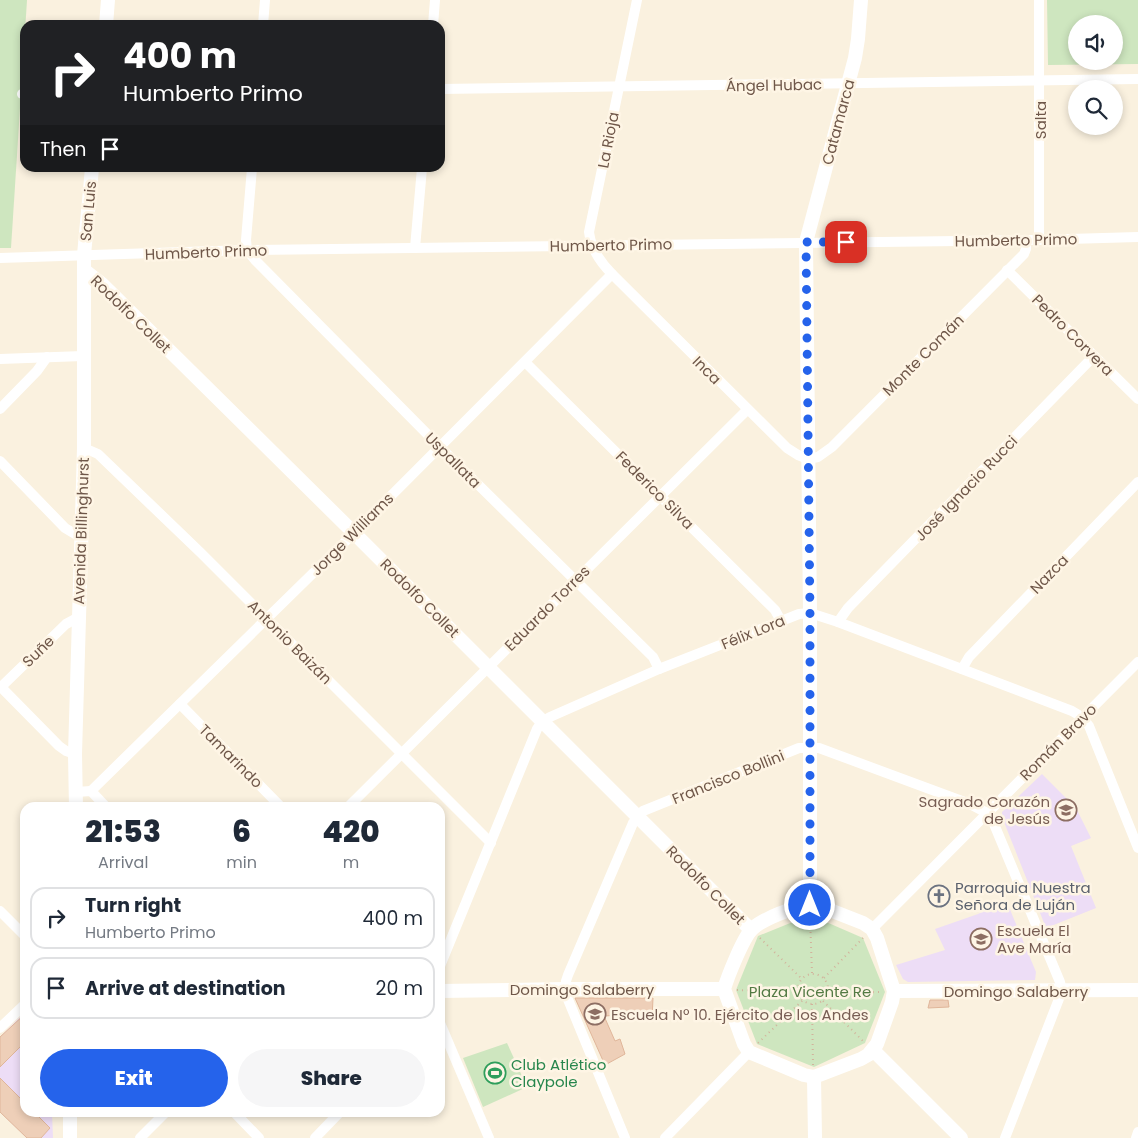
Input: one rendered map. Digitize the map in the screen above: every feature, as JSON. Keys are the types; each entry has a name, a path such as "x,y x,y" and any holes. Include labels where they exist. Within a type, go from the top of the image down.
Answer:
{"street":[{"path":"106,20 108,0"},
{"path":"263,20 265,0"},
{"path":"433,20 435,0"},
{"name":"La Rioja","path":"592,245 589,232 637,0"},
{"name":"Catamarca","path":"810,905 810,613 806,242 849,83 858,39 860,0"},
{"name":"Salta","path":"1039,0 1039,240"},
{"name":"Ángel Hubac","path":"445,89 1138,79"},
{"name":"San Luis","path":"84,255 92,172"},
{"path":"247,250 246,240 252,172"},
{"path":"415,248 422,172"},
{"name":"Humberto Primo","path":"0,258 247,250 1039,240 1138,237"},
{"name":"Monte Comán","path":"808,459 818,457 832,447 1024,254 1026,240"},
{"path":"592,245 598,258 612,274"},
{"name":"Uspallata","path":"247,250 440,448 652,657 660,669"},
{"name":"Avenida Billinghurst","path":"76,802 75,754 84,448 84,255"},
{"name":"Rodolfo Collet","path":"84,270 102,284 354,533 751,930"},
{"name":"Pedro Corvera","path":"1007,270 1138,399"},
{"name":"Inca","path":"612,274 787,448 808,459"},
{"name":"Jorge Williams","path":"91,791 440,448 612,274"},
{"path":"0,359 83,356"},
{"name":"José Ignacio Rucci","path":"838,622 855,601 1094,356"},
{"path":"0,409 37,371 47,357"},
{"name":"Federico Silva","path":"525,362 775,610 781,621"},
{"name":"Eduardo Torres","path":"353,802 748,410"},
{"name":"Antonio Baizán","path":"84,448 98,454 201,553 491,844"},
{"path":"0,461 64,528 80,537"},
{"name":"Nazca","path":"962,669 969,657 1138,482"},
{"path":"810,613 1072,711 1082,717 1089,726 1136,836 1138,848"},
{"name":"Félix Lora","path":"542,722 660,669 799,614 810,613"},
{"name":"Suñe","path":"0,687 66,624 79,616"},
{"name":"Román Bravo","path":"872,929 1138,662"},
{"path":"0,687 59,746 75,754"},
{"name":"Tamarindo","path":"180,704 276,802"},
{"path":"445,954 537,729 542,722"},
{"path":"810,747 819,748 970,804 987,813 998,833 1060,982 1062,991 1005,1138"},
{"name":"Francisco Bollini","path":"637,816 643,811 799,748 810,747"},
{"path":"76,792 91,791 101,802"},
{"path":"625,1138 566,997 565,989 568,975 637,816"},
{"path":"810,905 863,923 872,929 877,938 894,991 892,1002 877,1044 873,1050 861,1059 814,1077 804,1075 749,1052 744,1044 724,989 751,930 760,923 799,906 810,905"},
{"path":"0,911 20,931"},
{"name":"Domingo Salaberry","path":"445,991 724,989"},
{"name":"Domingo Salaberry","path":"894,991 1138,990"},
{"path":"0,1028 20,1009"},
{"path":"445,1035 488,1138"},
{"path":"873,1050 961,1138"},
{"path":"664,1138 749,1052"},
{"path":"814,1077 815,1138"},
{"path":"70,1117 70,1138"},
{"path":"140,1138 161,1117"},
{"path":"239,1117 259,1138"},
{"path":"314,1138 335,1117"},
{"path":"1136,1138 1138,1132"}],"path":[{"path":"810,905 812,974"},
{"path":"824,978 872,929"},
{"path":"751,930 802,978"},
{"path":"812,974 824,978 828,987 827,993 822,1000 812,1004 803,1000 798,992 802,978 812,974"},
{"path":"724,989 798,992"},
{"path":"827,993 894,991"},
{"path":"749,1052 803,1000"},
{"path":"822,1000 873,1050"},
{"path":"812,1004 814,1077"}],"shaded area":[{"path":"1042,774 1076,808 1091,838 1071,846 1096,908 1046,928 1002,817 1002,812"},
{"name":"Escuela El Ave María","path":"1006,900 1036,972 1035,980 908,982 903,979 896,965 945,950 935,929 978,914"},
{"path":"20,1017 20,1117 52,1117 53,1138 27,1138 0,1112 0,1037"}],"green space":[{"path":"0,0 27,0 26,20 20,20 20,108 11,248 0,248"},
{"path":"1047,0 1138,0 1138,64 1123,64 1123,15 1068,15 1068,65 1048,65"},
{"name":"Plaza Vicente Re","path":"810,915 863,938 885,992 865,1043 814,1067 757,1044 736,990 758,936"},
{"name":"Club Atlético Claypole","path":"507,1043 527,1087 483,1107 463,1058"}],"building":[{"path":"575,998 653,998 652,1020 640,1020 640,1014 604,1016 615,1041 620,1039 625,1054 605,1065"},
{"path":"930,1000 948,1000 949,1007 928,1008"},
{"path":"20,1019 20,1047 0,1067 0,1037"},
{"path":"0,1078 20,1098 20,1117 39,1117 50,1128 41,1138 27,1138 0,1112"}],"place":[{"name":"Sagrado Corazón de Jesús","path":"1066,810"},
{"name":"Parroquia Nuestra Señora de Luján","path":"939,896"},
{"name":"Escuela El Ave María","path":"981,939"},
{"name":"Escuela Nº 10. Ejército de los Andes","path":"595,1014"},
{"name":"Club Atlético Claypole","path":"495,1073"}],"route":[{"path":"810,905 810,613 806,242 846,242"}]}
